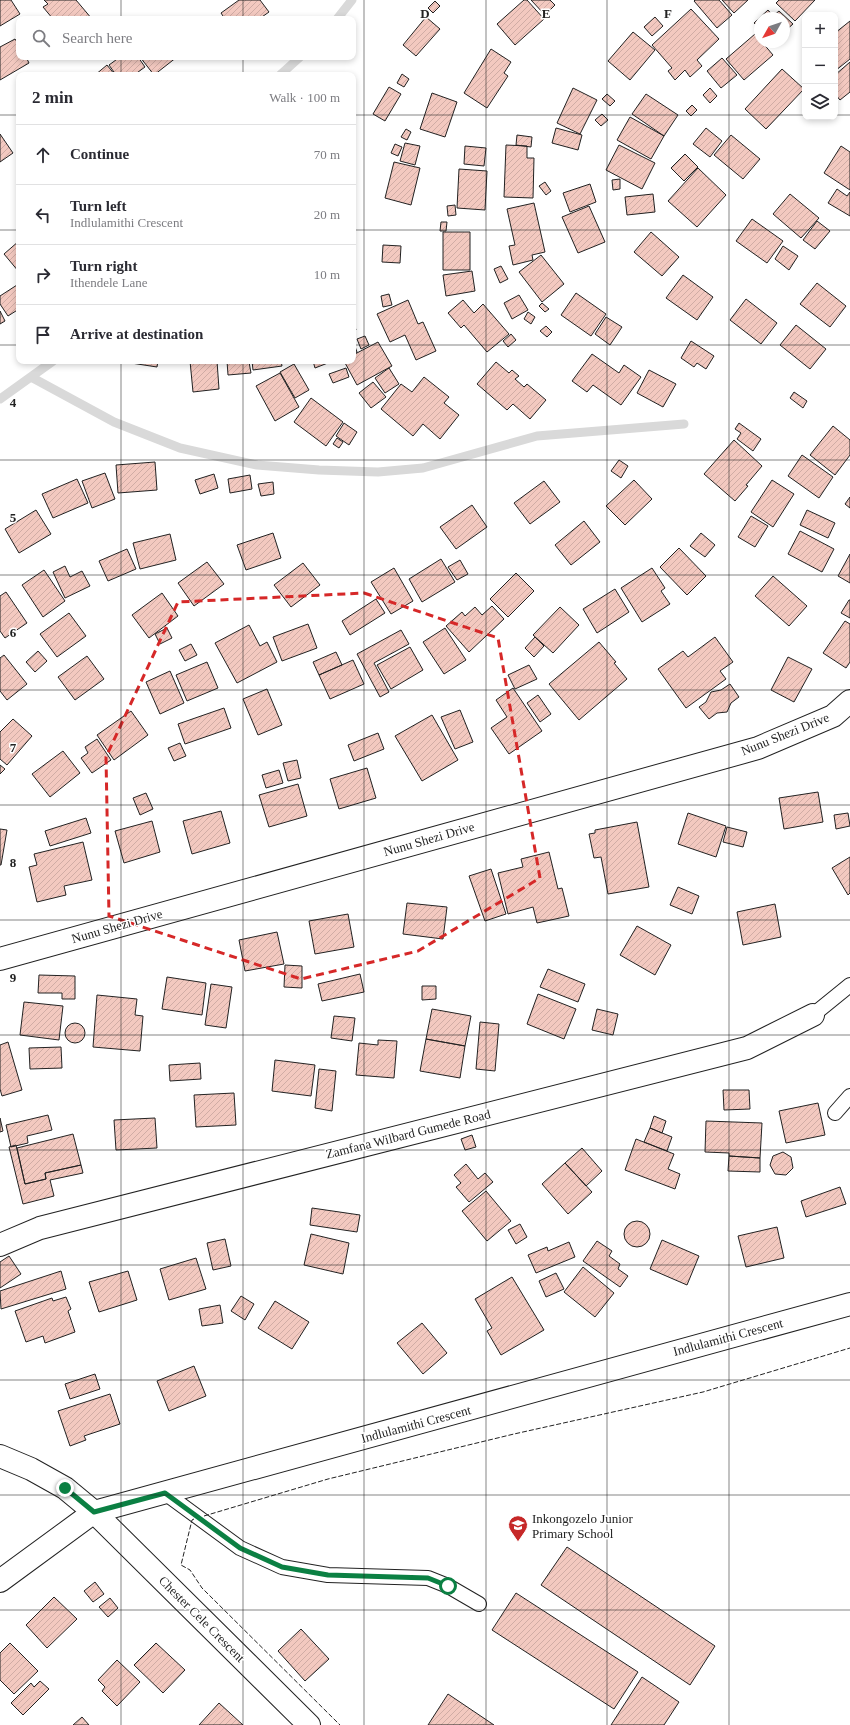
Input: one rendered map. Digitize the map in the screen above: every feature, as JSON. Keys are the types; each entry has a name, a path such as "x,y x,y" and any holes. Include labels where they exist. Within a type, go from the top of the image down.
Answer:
{"street":[{"name":"Nunu Shezi Drive","path":"0,959 758,748 833,716 850,701"},
{"name":"Zamfana Wilbard Gumede Road","path":"0,1245 40,1228 747,1048 813,1015"},
{"name":"Indlulamithi Crescent","path":"0,1581 94,1512 850,1304"},
{"name":"Chester Cele Crescent","path":"0,1456 31,1469 65,1488 94,1512 309,1725"}],"lane":[{"path":"813,1015 850,986"},
{"path":"835,1113 850,1096"},
{"path":"165,1493 240,1548 282,1567 328,1575 428,1578 448,1586 479,1604"}],"highlighted area":[{"path":"364,593 498,638 540,878 418,951 301,979 109,916 106,757 178,602"}],"building":[{"path":"0,0 11,0 20,14 0,26"},
{"path":"44,0 76,0 89,16 50,16 43,7 48,4"},
{"path":"239,0 260,0 269,12 263,16 223,16 221,13"},
{"path":"524,0 527,0 544,19 515,45 497,24"},
{"path":"531,0 550,0 555,5 545,15"},
{"path":"719,0 732,15 717,28 694,1"},
{"path":"722,0 748,0 734,13"},
{"path":"779,0 815,0 795,21 790,16 790,12 786,12 776,3"},
{"path":"435,1 440,6 433,13 428,8"},
{"path":"691,9 719,39 697,60 702,66 690,77 685,70 675,80 668,71 672,68 652,45"},
{"path":"426,17 440,29 416,56 403,45"},
{"path":"655,17 663,26 652,36 644,27"},
{"path":"850,21 850,59 838,69 838,48 838,31"},
{"path":"633,32 655,50 630,80 608,61"},
{"path":"754,35 754,48 767,48 773,55 744,80 726,59"},
{"path":"15,39 16,60 28,60 29,63 0,80 0,47"},
{"path":"491,49 511,62 504,73 508,76 487,108 464,93"},
{"path":"722,58 737,75 721,88 707,71"},
{"path":"116,60 140,60 145,67 138,72 114,72 109,65"},
{"path":"142,60 173,60 158,72 152,72"},
{"path":"850,62 850,92 840,100 838,98 838,72"},
{"path":"107,65 113,72 99,72"},
{"path":"782,69 802,87 802,91 766,129 745,109"},
{"path":"402,74 409,79 404,87 397,83"},
{"path":"389,87 401,94 385,121 373,114"},
{"path":"573,88 597,100 580,134 557,123"},
{"path":"710,88 717,96 710,103 703,95"},
{"path":"432,93 457,102 445,137 420,129"},
{"path":"607,94 615,101 610,106 602,99"},
{"path":"646,94 678,115 664,136 632,114"},
{"path":"692,105 697,110 691,116 686,111"},
{"path":"602,114 608,120 601,126 595,120"},
{"path":"630,117 664,136 651,159 617,140"},
{"path":"556,128 582,135 578,150 552,143"},
{"path":"706,128 722,141 710,157 693,144"},
{"path":"406,129 411,132 407,140 401,137"},
{"path":"0,134 13,153 0,162"},
{"path":"517,135 532,137 531,147 516,145"},
{"path":"731,135 760,159 743,179 714,155"},
{"path":"405,143 420,146 415,165 400,161"},
{"path":"395,144 402,147 398,156 391,153"},
{"path":"506,145 527,146 527,158 534,158 533,198 504,197"},
{"path":"619,145 655,163 642,189 606,170"},
{"path":"465,146 486,148 484,166 464,164"},
{"path":"841,146 850,152 850,190 824,173"},
{"path":"685,154 698,167 684,181 671,168"},
{"path":"394,162 420,168 411,205 385,198"},
{"path":"698,168 726,195 697,227 668,201"},
{"path":"459,169 487,171 485,210 457,208"},
{"path":"620,179 620,189 613,190 612,180"},
{"path":"545,182 551,191 546,195 539,186"},
{"path":"590,184 596,202 570,212 563,193"},
{"path":"837,189 847,196 850,192 850,216 828,203"},
{"path":"653,194 655,212 627,215 625,197"},
{"path":"790,194 819,218 801,238 773,214"},
{"path":"534,203 545,252 532,255 533,260 513,265 509,246 515,245 507,209"},
{"path":"455,205 456,215 448,216 447,206"},
{"path":"589,206 605,242 578,253 562,217"},
{"path":"752,219 783,241 767,263 736,241"},
{"path":"817,221 830,231 815,249 803,240"},
{"path":"441,222 447,222 446,231 440,231"},
{"path":"443,232 470,232 470,270 443,270"},
{"path":"651,232 679,257 662,276 634,252"},
{"path":"16,244 16,268 4,254"},
{"path":"383,245 401,246 400,263 382,262"},
{"path":"783,246 798,256 789,270 775,259"},
{"path":"541,255 564,284 542,302 519,272"},
{"path":"501,266 508,279 500,283 494,269"},
{"path":"472,271 475,291 446,296 443,275"},
{"path":"683,275 713,297 697,320 666,298"},
{"path":"817,283 846,306 830,327 800,304"},
{"path":"16,286 16,311 8,316 0,304 0,296"},
{"path":"576,293 606,314 591,336 561,315"},
{"path":"389,294 392,305 383,307 381,296"},
{"path":"519,295 528,310 512,319 504,303"},
{"path":"746,299 777,323 761,344 730,320"},
{"path":"408,300 418,324 423,322 436,351 416,360 405,335 390,342 377,314"},
{"path":"463,300 474,313 483,304 509,334 487,352 464,325 461,328 448,313"},
{"path":"542,303 549,309 545,312 539,306"},
{"path":"0,311 5,321 0,324"},
{"path":"528,312 535,317 531,324 524,319"},
{"path":"606,317 622,327 610,345 595,334"},
{"path":"796,325 826,349 810,369 780,345"},
{"path":"546,326 552,332 547,337 540,331"},
{"path":"511,334 516,340 508,347 503,341"},
{"path":"365,336 369,345 361,349 357,339"},
{"path":"691,341 714,356 706,369 697,363 694,367 681,358"},
{"path":"378,342 392,366 357,385 346,364 356,364 356,353"},
{"path":"592,354 619,373 624,365 641,377 621,405 593,385 587,392 572,381"},
{"path":"496,362 509,373 512,370 519,376 515,379 524,387 527,384 546,400 530,419 513,404 507,410 477,384"},
{"path":"138,364 158,364 157,367"},
{"path":"190,364 217,364 219,389 193,392"},
{"path":"227,364 249,364 251,373 228,375"},
{"path":"252,364 282,364 282,366 253,370"},
{"path":"294,364 309,390 295,398 280,372"},
{"path":"314,364 325,364 315,368"},
{"path":"346,368 349,377 333,383 329,374"},
{"path":"389,368 399,384 385,393 375,378"},
{"path":"649,370 676,384 663,407 637,393"},
{"path":"280,373 299,407 275,421 256,386"},
{"path":"424,377 449,397 444,403 459,415 440,439 423,424 413,436 381,409 401,384 412,392"},
{"path":"373,382 386,397 371,408 359,393"},
{"path":"794,392 807,401 803,408 790,398"},
{"path":"311,398 343,422 326,446 294,422"},
{"path":"344,423 357,432 349,445 336,436"},
{"path":"739,423 761,439 753,451 737,439 741,433 735,429"},
{"path":"833,426 850,440 850,455 835,475 810,455"},
{"path":"337,438 343,442 339,448 333,444"},
{"path":"734,440 762,466 735,501 704,474"},
{"path":"802,455 833,477 819,498 788,476"},
{"path":"619,460 628,466 621,478 611,471"},
{"path":"155,462 157,490 118,493 116,465"},
{"path":"105,473 115,499 92,508 82,481"},
{"path":"214,474 218,488 200,494 195,480"},
{"path":"250,475 252,489 230,493 228,479"},
{"path":"77,479 88,503 53,518 42,494"},
{"path":"634,480 652,499 625,525 606,506"},
{"path":"772,480 794,494 773,527 751,512"},
{"path":"544,481 560,502 530,524 514,503"},
{"path":"273,482 274,494 261,496 258,484"},
{"path":"850,497 850,508 845,504"},
{"path":"472,505 487,527 456,549 440,527"},
{"path":"36,510 51,534 19,553 5,529"},
{"path":"807,510 835,523 828,538 800,525"},
{"path":"751,516 768,526 755,547 738,537"},
{"path":"584,521 600,542 571,565 555,545"},
{"path":"800,531 834,549 822,572 788,554"},
{"path":"273,533 281,558 246,570 237,545"},
{"path":"701,533 715,545 705,557 690,546"},
{"path":"170,534 176,560 140,569 133,543"},
{"path":"679,548 706,576 687,595 660,567"},
{"path":"127,549 136,569 108,581 99,561"},
{"path":"850,554 850,583 838,576"},
{"path":"441,559 455,582 422,602 409,579"},
{"path":"460,560 468,574 457,580 448,567"},
{"path":"207,562 224,584 194,606 178,583"},
{"path":"303,563 320,585 291,607 274,585"},
{"path":"65,566 70,577 82,571 90,586 65,598 53,572"},
{"path":"394,568 413,601 391,614 371,582"},
{"path":"652,568 665,588 661,591 670,604 642,622 621,588"},
{"path":"44,570 65,601 43,617 22,585"},
{"path":"516,573 534,591 508,617 490,599"},
{"path":"773,576 807,606 789,626 755,596"},
{"path":"615,589 629,612 597,633 583,609"},
{"path":"6,592 27,623 5,638 0,631 0,596"},
{"path":"162,593 178,616 149,638 132,615"},
{"path":"376,599 385,613 350,635 342,621"},
{"path":"850,600 850,618 841,613"},
{"path":"492,606 504,619 469,652 446,626 462,612 465,616 475,607 482,615"},
{"path":"560,607 579,625 553,653 533,635"},
{"path":"69,613 86,636 57,657 40,634"},
{"path":"845,621 850,624 850,662 846,668 823,653"},
{"path":"308,624 317,648 282,661 273,637"},
{"path":"249,625 260,646 267,642 277,662 237,683 215,643"},
{"path":"167,628 172,638 160,644 155,634"},
{"path":"445,628 466,660 444,674 423,642"},
{"path":"401,630 409,644 374,663 389,692 380,697 357,654"},
{"path":"535,637 544,646 534,657 525,648"},
{"path":"715,637 733,662 720,671 726,679 686,708 658,669 683,651 688,657"},
{"path":"599,642 616,662 614,663 627,679 579,720 549,684"},
{"path":"191,644 197,655 185,661 179,650"},
{"path":"410,647 423,670 391,689 377,665"},
{"path":"38,651 47,661 35,672 26,662"},
{"path":"336,652 342,665 319,675 313,662"},
{"path":"4,655 27,684 7,700 0,691 0,658"},
{"path":"87,656 104,679 75,700 58,677"},
{"path":"788,657 812,669 794,702 771,690"},
{"path":"353,660 364,684 330,699 319,675"},
{"path":"207,662 218,688 187,701 176,675"},
{"path":"529,665 537,679 515,689 508,675"},
{"path":"170,671 184,703 160,714 146,682"},
{"path":"730,684 739,697 731,703 727,712 717,713 709,719 699,707 706,702 711,692 721,690"},
{"path":"513,688 542,731 509,754 491,728 507,717 496,700"},
{"path":"267,689 282,725 258,735 243,699"},
{"path":"538,695 551,714 540,722 527,703"},
{"path":"224,708 231,728 185,744 178,724"},
{"path":"460,710 473,742 455,749 441,717"},
{"path":"131,711 148,735 114,760 97,735"},
{"path":"432,715 458,760 422,781 395,736"},
{"path":"13,719 32,736 7,765 0,759 0,732"},
{"path":"378,733 384,749 354,761 348,745"},
{"path":"97,739 111,760 92,773 81,758 88,753 85,747"},
{"path":"180,743 186,756 174,761 168,748"},
{"path":"63,751 80,773 50,797 32,774"},
{"path":"297,760 301,778 288,781 283,763"},
{"path":"0,765 5,769 0,774"},
{"path":"367,768 376,798 339,809 330,779"},
{"path":"279,770 283,783 266,788 262,775"},
{"path":"298,784 307,816 269,827 259,795"},
{"path":"818,792 823,822 784,829 779,798"},
{"path":"146,793 153,809 140,815 133,798"},
{"path":"221,811 230,843 192,854 183,821"},
{"path":"688,813 726,826 716,857 678,844"},
{"path":"848,813 850,826 836,829 834,815"},
{"path":"86,818 91,833 50,846 45,831"},
{"path":"152,821 160,852 124,863 115,831"},
{"path":"637,822 649,887 608,894 601,857 594,858 589,834 595,833 595,830"},
{"path":"727,827 747,832 743,847 723,842"},
{"path":"0,829 7,830 1,865 0,865"},
{"path":"83,842 92,880 64,886 66,895 37,902 29,867 37,865 34,854"},
{"path":"549,852 558,889 562,888 569,916 537,923 533,907 508,914 498,873 523,867 521,859"},
{"path":"850,857 850,893 848,895 832,868"},
{"path":"491,869 506,914 485,921 469,876"},
{"path":"678,887 699,896 692,914 670,905"},
{"path":"407,903 447,907 443,939 403,934"},
{"path":"775,904 781,937 743,945 737,912"},
{"path":"348,914 354,947 315,954 309,921"},
{"path":"637,926 671,945 655,975 620,955"},
{"path":"277,932 284,964 245,971 239,940"},
{"path":"285,965 302,966 302,988 284,987"},
{"path":"548,969 585,984 578,1002 540,987"},
{"path":"360,974 364,992 322,1001 318,984"},
{"path":"39,975 75,976 75,999 62,999 62,993 38,993"},
{"path":"167,977 206,983 202,1015 162,1009"},
{"path":"211,984 232,987 226,1028 205,1025"},
{"path":"422,986 436,986 436,999 422,1000"},
{"path":"538,994 576,1009 564,1039 527,1024"},
{"path":"97,995 137,999 135,1015 143,1016 140,1051 93,1047"},
{"path":"24,1002 63,1006 59,1040 20,1035"},
{"path":"432,1009 471,1016 465,1046 426,1039"},
{"path":"597,1009 618,1014 613,1035 592,1030"},
{"path":"334,1016 355,1018 352,1041 331,1038"},
{"path":"480,1022 499,1024 495,1071 476,1069"},
{"path":"75,1023 82,1026 85,1033 82,1040 75,1043 68,1040 65,1033 68,1026"},
{"path":"426,1039 465,1046 460,1078 420,1071"},
{"path":"378,1040 397,1041 394,1078 356,1075 359,1043 378,1045"},
{"path":"8,1042 22,1090 2,1096 0,1089 0,1045"},
{"path":"61,1047 62,1068 30,1069 29,1048"},
{"path":"275,1060 315,1065 311,1096 272,1091"},
{"path":"200,1063 201,1079 170,1081 169,1065"},
{"path":"319,1069 336,1071 332,1111 315,1108"},
{"path":"723,1090 749,1090 750,1109 724,1110"},
{"path":"234,1093 236,1125 196,1127 194,1095"},
{"path":"818,1103 825,1135 786,1143 779,1111"},
{"path":"48,1115 52,1130 27,1136 28,1143 11,1147 6,1125"},
{"path":"654,1116 666,1121 662,1133 650,1128"},
{"path":"0,1118 3,1131 0,1132"},
{"path":"155,1118 157,1148 116,1150 114,1120"},
{"path":"706,1121 762,1123 760,1158 729,1156 729,1153 705,1152"},
{"path":"650,1128 672,1137 667,1151 644,1142"},
{"path":"73,1134 81,1165 45,1173 46,1179 25,1184 17,1148"},
{"path":"472,1135 476,1147 465,1150 461,1139"},
{"path":"636,1139 674,1154 668,1169 680,1174 675,1189 625,1170"},
{"path":"16,1145 25,1184 46,1179 45,1173 81,1165 83,1173 50,1180 54,1196 23,1204 9,1147"},
{"path":"582,1148 602,1171 586,1186 565,1163"},
{"path":"783,1152 791,1157 793,1168 786,1175 775,1174 770,1165 773,1156"},
{"path":"729,1156 760,1158 760,1172 728,1171"},
{"path":"565,1163 592,1192 568,1214 542,1184"},
{"path":"466,1164 478,1179 485,1173 493,1182 469,1202 456,1187 461,1183 454,1175"},
{"path":"840,1187 846,1204 806,1217 801,1201"},
{"path":"486,1191 511,1221 487,1241 462,1211"},
{"path":"312,1208 360,1215 357,1232 310,1225"},
{"path":"637,1221 646,1225 650,1234 646,1243 637,1247 628,1243 624,1234 628,1225"},
{"path":"520,1224 527,1237 516,1244 508,1230"},
{"path":"777,1227 784,1258 746,1267 738,1236"},
{"path":"311,1234 349,1243 343,1274 304,1265"},
{"path":"225,1239 231,1266 213,1270 207,1243"},
{"path":"662,1240 699,1256 687,1285 650,1269"},
{"path":"597,1241 612,1251 609,1256 620,1264 618,1269 628,1276 620,1287 583,1261"},
{"path":"569,1242 575,1257 536,1273 528,1255 547,1247 548,1251"},
{"path":"9,1256 21,1274 0,1288 0,1262"},
{"path":"196,1258 206,1289 169,1300 160,1269"},
{"path":"583,1267 614,1293 595,1317 564,1292"},
{"path":"61,1271 66,1289 1,1309 0,1291"},
{"path":"128,1271 137,1300 99,1312 89,1282"},
{"path":"556,1273 564,1289 546,1297 539,1281"},
{"path":"512,1277 544,1330 501,1355 487,1331 492,1328 475,1299"},
{"path":"241,1296 254,1304 245,1320 231,1311"},
{"path":"66,1297 71,1309 68,1311 75,1332 45,1343 43,1336 26,1342 15,1311 52,1298 53,1301"},
{"path":"275,1301 309,1322 292,1349 258,1328"},
{"path":"220,1305 223,1323 202,1326 199,1309"},
{"path":"422,1323 447,1353 423,1374 397,1343"},
{"path":"194,1366 206,1396 169,1411 157,1381"},
{"path":"95,1374 100,1389 70,1399 65,1384"},
{"path":"110,1394 120,1424 84,1436 86,1440 70,1446 58,1411"},
{"path":"567,1547 715,1646 690,1685 541,1585"},
{"path":"95,1582 104,1594 93,1602 84,1591"},
{"path":"516,1593 638,1672 614,1709 492,1630"},
{"path":"54,1597 77,1619 47,1648 26,1625"},
{"path":"110,1598 118,1608 108,1617 99,1607"},
{"path":"301,1629 329,1659 305,1681 278,1651"},
{"path":"10,1643 38,1671 14,1694 0,1680 0,1653"},
{"path":"156,1643 185,1670 163,1693 134,1665"},
{"path":"117,1660 140,1682 117,1706 102,1691 105,1687 98,1680"},
{"path":"642,1677 679,1702 664,1725 611,1725"},
{"path":"40,1681 49,1689 23,1715 11,1703 31,1683 34,1687"},
{"path":"448,1694 494,1725 428,1725"},
{"path":"219,1703 243,1725 199,1725"},
{"path":"82,1717 89,1725 73,1725"}],"waterway":[{"path":"339,16 352,0"},
{"path":"283,72 297,60"},
{"path":"0,399 49,364"},
{"path":"31,377 114,422 180,448 257,465 319,470 378,472 423,468 537,436 684,424"}],"fence":[{"path":"204,1516 328,1479 514,1434 703,1392 850,1348"},
{"path":"194,1519 192,1520 181,1565 190,1570 202,1588 340,1725"}],"place":[{"name":"Inkongozelo Junior Primary School","path":"518,1542"}],"route":[{"path":"65,1488 94,1512 165,1493 240,1548 282,1567 328,1575 428,1578 448,1586"}]}
